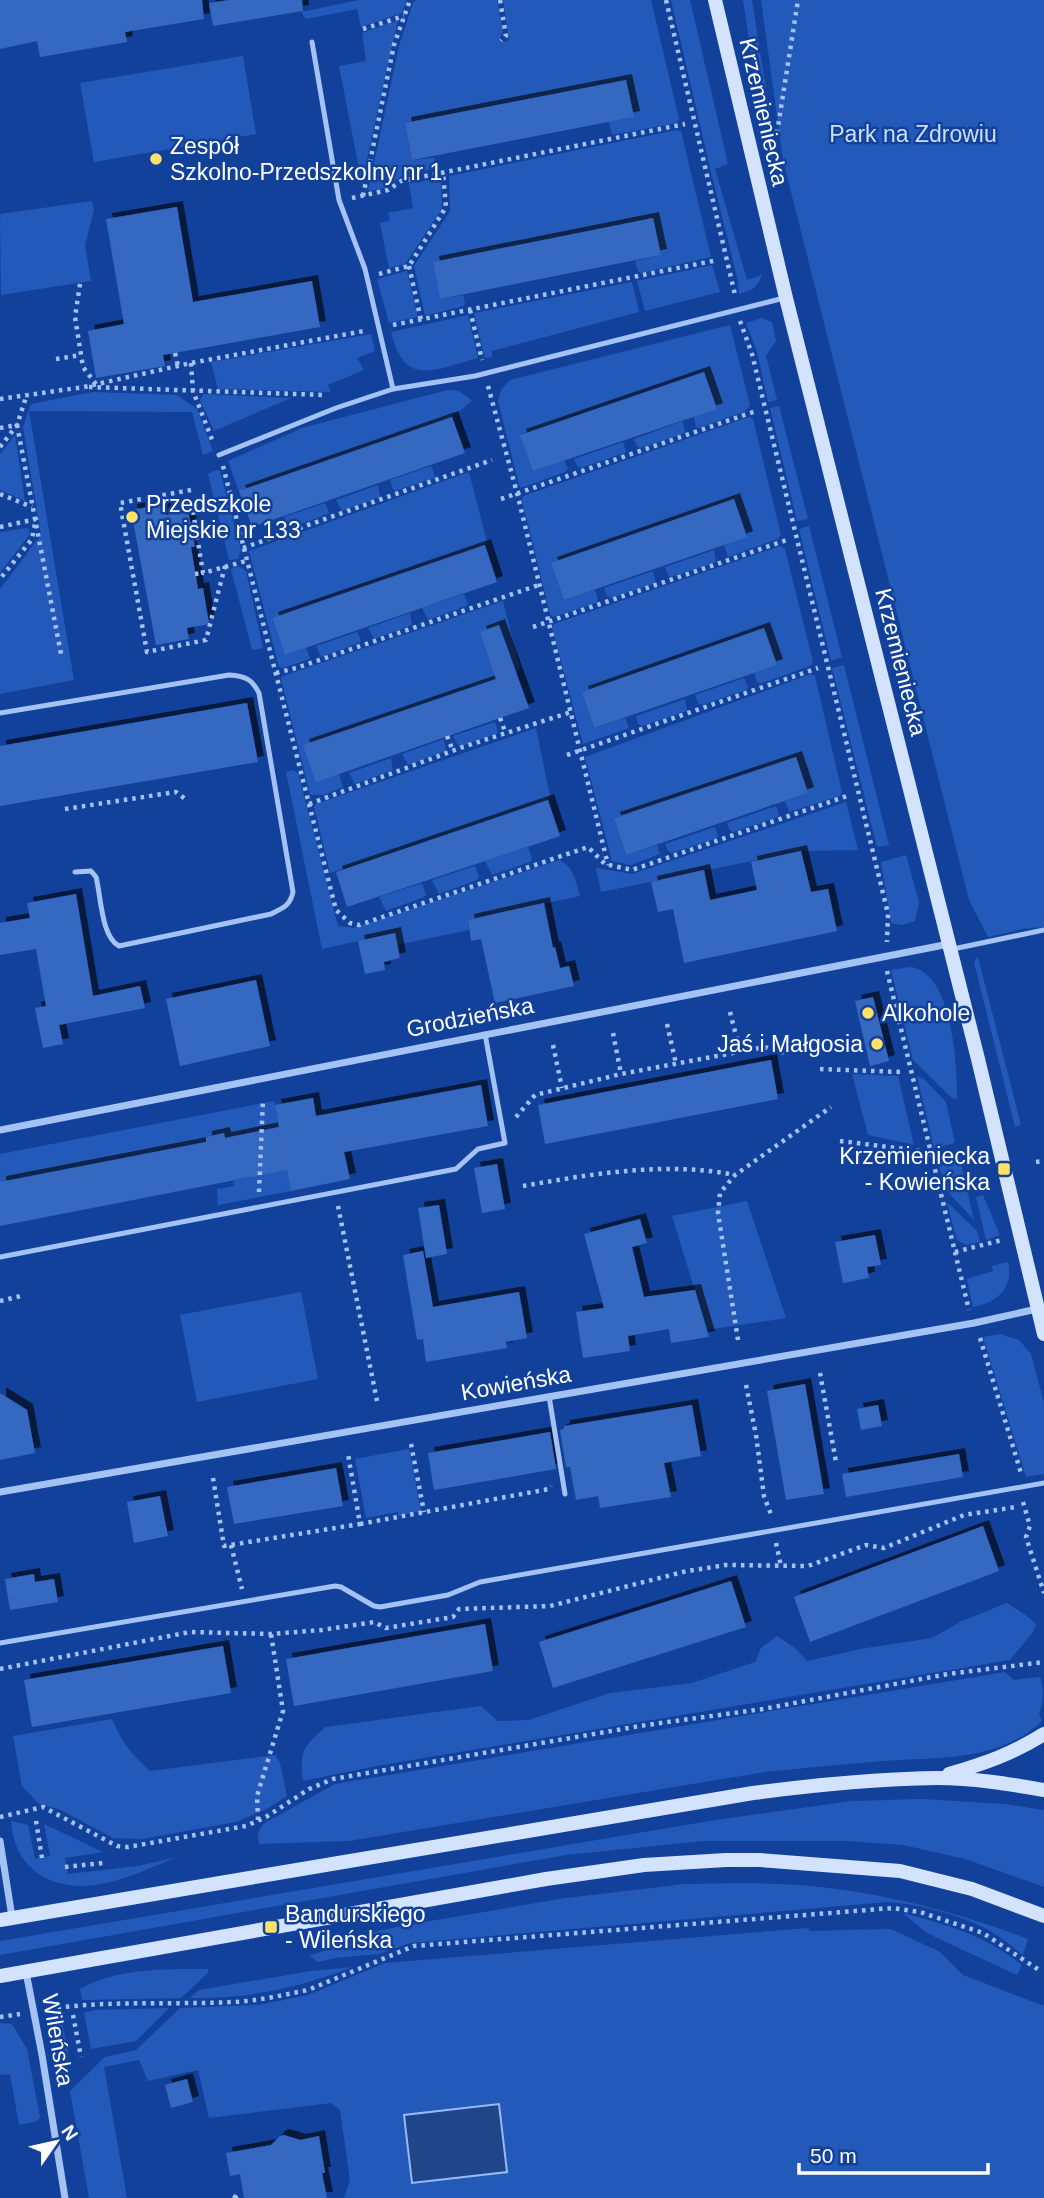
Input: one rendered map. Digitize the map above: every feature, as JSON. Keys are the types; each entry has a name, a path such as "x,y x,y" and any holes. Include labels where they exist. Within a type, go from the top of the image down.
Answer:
{"main road":[{"name":"Krzemieniecka","path":"715,0 786,298 1041,1309 1044,1334"},
{"path":"936,1778 992,1761 1016,1751 1044,1734"},
{"path":"6,1919 753,1793 815,1785 936,1778 993,1782 1044,1790"},
{"path":"0,1976 546,1879 645,1865 726,1860 784,1861 900,1871 972,1889 1044,1916"}],"street":[{"name":"Grodzieńska","path":"0,1130 485,1034 949,947"},
{"name":"Kowieńska","path":"0,1492 974,1323 1041,1309"},
{"path":"0,1841 6,1919"},
{"name":"Wileńska","path":"26,1972 65,2198"}],"lane":[{"path":"312,42 339,200 368,277 393,389"},
{"path":"219,456 336,408 393,389 485,374 786,298"},
{"path":"0,713 229,675 248,678 259,692 293,892 287,907 271,914 119,946 113,943 107,932 96,877 91,871 75,872"},
{"path":"949,947 1044,930"},
{"path":"0,1257 453,1170 478,1149 505,1143 485,1034"},
{"path":"549,1396 565,1494"},
{"path":"0,1643 335,1586 380,1607 448,1595 480,1583 1044,1483"}],"path":[{"path":"363,196 394,45 410,0"},
{"path":"500,0 506,36 501,41"},
{"path":"666,0 733,279 740,326 752,354 888,914 886,957 890,981 955,1252 1023,1480 1020,1494 1030,1526 1026,1537 1044,1593"},
{"path":"777,133 798,0"},
{"path":"363,29 405,16"},
{"path":"339,200 388,190 401,181 685,124"},
{"path":"368,277 409,266 446,207 443,173"},
{"path":"0,399 84,387 191,363 718,260"},
{"path":"409,266 421,320"},
{"path":"80,284 75,317 81,355 83,367 96,384"},
{"path":"471,310 608,865"},
{"path":"175,353 178,366"},
{"path":"57,359 81,355"},
{"path":"191,363 193,391 219,456 336,910 350,923 359,925 588,847 608,865 632,870 850,795"},
{"path":"84,387 328,395 336,408"},
{"path":"0,447 17,425 27,394"},
{"path":"501,499 756,411"},
{"path":"0,428 17,425"},
{"path":"17,425 61,654"},
{"path":"243,548 492,460"},
{"path":"191,490 120,503 147,652 205,640 225,566"},
{"path":"0,494 32,507"},
{"path":"194,503 203,573"},
{"path":"0,527 36,519"},
{"path":"0,579 32,539 36,519"},
{"path":"533,627 787,540"},
{"path":"195,574 246,561"},
{"path":"276,673 539,585"},
{"path":"567,755 818,667"},
{"path":"309,804 453,751 571,712"},
{"path":"500,718 506,734"},
{"path":"447,736 453,751"},
{"path":"65,809 176,792 188,801"},
{"path":"730,1012 740,1052"},
{"path":"667,1024 676,1064"},
{"path":"613,1033 621,1074"},
{"path":"553,1045 562,1088"},
{"path":"503,1131 536,1095 621,1074 765,1047 779,1053 813,1045"},
{"path":"820,1069 901,1072"},
{"path":"256,1208 263,1098"},
{"path":"738,1340 718,1213 720,1194 735,1175 831,1107"},
{"path":"840,1141 921,1151"},
{"path":"1036,1162 1044,1160"},
{"path":"523,1186 665,1168 735,1175"},
{"path":"335,1193 377,1401"},
{"path":"955,1252 1005,1239"},
{"path":"0,1301 21,1296"},
{"path":"820,1373 836,1462"},
{"path":"746,1385 764,1496 771,1512 781,1566"},
{"path":"411,1444 425,1512"},
{"path":"348,1454 360,1524"},
{"path":"213,1478 224,1546 549,1489 555,1479"},
{"path":"0,1669 190,1632 271,1633 322,1630 374,1622 386,1629 453,1617 459,1609 550,1606 726,1565 808,1566 866,1545 884,1548 964,1515 1016,1507"},
{"path":"232,1545 245,1600"},
{"path":"258,1820 257,1796 283,1711 271,1633"},
{"path":"0,1817 43,1807 117,1846 128,1847 246,1826 332,1779 646,1725 763,1709 948,1674 1044,1662"},
{"path":"36,1821 42,1858"},
{"path":"65,1867 103,1863"},
{"path":"83,2004 234,2002 294,1993 308,1990 414,1947 893,1908 920,1912 983,1933 1043,1971"},
{"path":"73,2015 81,2057"}],"green space":[{"path":"359,0 407,0 402,13 361,27 357,9 306,19 301,12"},
{"path":"416,0 497,0 503,32 500,38 502,43 509,40 503,0 651,0 679,119 676,123 612,135 609,122 633,117 626,80 405,123 412,160 434,158 436,168 400,177 385,188 368,191 399,46"},
{"path":"671,0 690,0 728,164 715,169 747,280 762,275 754,288 739,294 738,281"},
{"path":"743,0 752,0 772,127 774,166 759,106"},
{"name":"Park na Zdrowiu","path":"761,0 1044,0 1044,927 988,937 969,900 783,160"},
{"path":"398,20 361,186 339,66 366,61 362,33"},
{"path":"243,56 256,134 94,162 80,83"},
{"path":"681,131 711,257 641,273 638,271 635,261 661,255 653,218 433,262 440,299 463,295 465,304 425,316 414,266 450,211 449,176"},
{"path":"441,178 442,209 405,264 389,268 380,223 390,221 388,213 413,208 409,183"},
{"path":"92,201 94,210 85,245 91,281 1,295 0,214"},
{"path":"712,265 720,292 645,311 637,281"},
{"path":"407,271 418,317 389,323 377,279"},
{"path":"632,282 639,312 492,351 492,357 485,358 474,313"},
{"path":"468,315 478,358 435,370 413,368 404,362 391,332"},
{"path":"762,318 772,322 776,341 766,356 777,400 768,402 757,352 746,323"},
{"path":"730,325 750,405 746,411 696,427 694,416 716,408 704,372 521,434 533,471 564,460 568,469 521,488 498,401 501,390 510,380"},
{"path":"371,334 375,351 357,358 364,370 328,385 331,392 218,389 211,362"},
{"path":"447,390 461,393 472,401 452,417 239,491 228,461 302,428"},
{"path":"93,392 177,395 197,409 213,451 203,455 192,412 29,411 74,680 0,694 0,589 41,535 23,427 31,404"},
{"path":"204,394 291,398 214,431 200,400"},
{"path":"779,406 808,519 797,521 770,408"},
{"path":"749,417 753,419 781,535 778,539 728,557 724,545 747,536 734,499 551,563 564,600 595,589 598,600 553,617 550,614 523,496"},
{"path":"683,421 685,433 640,448 637,446 634,439"},
{"path":"15,435 25,501 0,490 0,454"},
{"path":"623,442 625,453 580,468 577,466 574,459"},
{"path":"431,466 434,478 395,491 393,489 390,480"},
{"path":"220,471 241,550 238,559 229,560 208,474"},
{"path":"469,472 487,542 485,545 272,619 285,655 306,648 310,659 279,667 249,551"},
{"path":"378,485 380,497 342,511 336,500"},
{"path":"325,503 328,514 290,528 287,526 284,517"},
{"path":"809,526 842,657 831,661 799,529"},
{"path":"28,528 30,534 0,573 0,532"},
{"path":"780,546 785,549 813,662 810,666 760,684 757,682 754,673 777,665 764,628 582,692 594,728 625,718 629,728 583,744 552,627 554,624"},
{"path":"714,550 716,562 671,577 668,575 665,567"},
{"path":"238,566 246,571 263,648 252,650 231,569"},
{"path":"653,571 656,583 611,598 607,596 604,588"},
{"path":"464,594 468,604 466,606 428,620 422,608"},
{"path":"503,601 520,668 339,774 343,787 324,795 310,795 281,678"},
{"path":"410,613 412,625 374,639 368,628"},
{"path":"357,632 361,641 359,643 321,657 316,646"},
{"path":"844,665 889,845 877,847 832,668"},
{"path":"811,674 815,676 842,792 840,796 789,812 785,801 808,793 795,757 614,818 626,855 657,845 660,854 631,865 612,861 585,757"},
{"path":"744,678 748,687 746,690 702,705 698,703 695,695"},
{"path":"685,699 687,711 642,726 638,724 636,716"},
{"path":"495,722 498,733 459,747 453,736"},
{"path":"536,728 550,796 548,800 330,873 314,807 316,804"},
{"path":"444,739 446,751 408,765 402,754"},
{"path":"391,758 393,770 355,784 349,773"},
{"path":"292,770 298,773 338,926 353,928 560,860 576,880 580,896 468,920 469,930 397,945 394,933 322,949 286,772"},
{"path":"846,802 858,850 801,851 601,892 596,868 632,874"},
{"path":"776,806 778,817 733,832 730,830 727,823"},
{"path":"715,827 717,838 672,853 665,844"},
{"path":"528,847 532,859 530,862 492,875 485,861"},
{"path":"906,855 919,902 915,921 902,925 891,923 881,862"},
{"path":"475,866 479,878 477,880 439,894 432,880"},
{"path":"422,883 426,895 424,897 386,911 379,897"},
{"path":"978,957 1021,1125 1015,1127 974,962"},
{"path":"910,967 924,973 935,985 944,1002 950,1022 956,1065 957,1099 952,1098 913,1060 891,970"},
{"path":"852,1074 898,1076 914,1145 868,1135"},
{"path":"917,1076 924,1079 946,1102 955,1143 934,1148"},
{"path":"274,1101 291,1191 218,1205 217,1189 234,1186 233,1181 251,1177 243,1135 225,1138 223,1133 206,1137 206,1142 0,1182 0,1154"},
{"path":"959,1155 974,1220 945,1189 938,1161"},
{"path":"983,1195 1000,1235 986,1240 976,1197"},
{"path":"747,1201 786,1318 707,1330 672,1216"},
{"path":"947,1202 977,1231 980,1242 966,1245 957,1240"},
{"path":"1008,1262 1008,1279 1002,1293 989,1302 973,1307 967,1279 993,1271 992,1266"},
{"path":"301,1292 318,1379 197,1402 180,1315"},
{"path":"1000,1334 1019,1340 1031,1354 1044,1403 1044,1474 1026,1477 983,1337"},
{"path":"409,1449 421,1511 366,1518 355,1459"},
{"path":"1007,1603 1036,1624 1033,1632 1010,1660 376,1766 303,1781 302,1763 305,1750 326,1727 481,1706 498,1721 529,1720 610,1693 692,1683 755,1662 761,1648 777,1636 795,1648 807,1661 860,1649 932,1638 962,1621"},
{"path":"1005,1672 1014,1680 1040,1677 1043,1696 1039,1714 1042,1721 1007,1744 987,1751 946,1757 765,1772 349,1841 259,1844 258,1833 263,1824 335,1784"},
{"path":"112,1719 128,1747 150,1771 275,1755 280,1763 287,1796 267,1809 236,1822 142,1839 113,1838 61,1810 39,1804 22,1786 13,1736"},
{"path":"922,1799 1004,1804 1044,1810 1044,1887 965,1859 903,1845 847,1841 703,1841 566,1855 0,1955 0,1941 715,1820 852,1801"},
{"path":"11,1821 28,1825 35,1859 50,1856 44,1824 103,1852 65,1858 68,1874 138,1866 174,1858 116,1881 79,1886 63,1884 37,1873 27,1863 19,1852"},
{"path":"685,1884 784,1884 857,1892 944,1911 1028,1939 1023,1955 992,1932 964,1919 925,1908 888,1902 410,1943 379,1954 318,1962 309,1955 369,1933 401,1926 566,1898"},
{"path":"903,1913 980,1938 1022,1965 1017,1975 935,1937"},
{"path":"808,1928 810,1931 891,1929 940,1952 963,1975 1044,2006 1044,2198 344,2198 350,2180 340,2110 331,2103 209,2118 198,2070 148,2081 139,2060 104,2067 127,2198 89,2198 70,2091 105,2057 136,2050 180,2008 258,2005 308,1995 385,1963"},
{"path":"353,1967 273,1991 233,1997 190,1998 199,1990 311,1971"},
{"path":"208,1969 208,1973 181,1998 82,2000 80,1989 126,1973"},
{"path":"169,2008 136,2041 91,2049 84,2013 95,2010"},
{"path":"61,2017 68,2052 62,2088 59,2090 54,2037 57,2018"},
{"path":"0,2023 12,2024 27,2049 40,2117 37,2121 19,2125 10,2074 0,2075"}],"shaded area":[{"path":"499,2104 507,2172 412,2183 404,2115"}],"building":[{"path":"0,0 202,0 204,19 125,32 127,42 40,57 37,41 0,49"},
{"path":"229,0 302,0 303,11 213,26 209,3"},
{"path":"626,80 634,117 412,160 405,123"},
{"path":"177,207 193,302 312,281 320,327 163,355 165,366 96,378 88,331 124,324 106,219"},
{"path":"653,218 661,255 440,299 433,262"},
{"path":"704,372 717,409 533,471 520,435"},
{"path":"452,417 465,453 252,527 239,491"},
{"path":"734,499 747,537 564,600 551,563"},
{"name":"Przedszkole Miejskie nr 133","path":"164,504 166,515 188,510 195,547 191,547 198,589 203,588 209,624 187,628 189,639 156,645 131,510"},
{"path":"485,545 497,582 285,655 272,618"},
{"path":"499,625 529,708 316,782 303,745 496,679 480,632"},
{"path":"764,628 777,665 594,728 582,692"},
{"path":"247,703 258,762 0,806 0,746"},
{"path":"796,757 808,793 626,855 614,818"},
{"path":"548,800 560,836 347,907 336,872"},
{"path":"801,851 811,892 828,889 837,931 684,963 673,909 658,912 651,882 704,870 710,900 757,890 751,862"},
{"path":"76,894 93,996 140,986 145,1008 59,1025 63,1044 43,1048 35,1008 46,1006 36,949 0,955 0,923 30,918 27,903"},
{"path":"544,903 560,968 569,966 574,986 495,1003 481,939 471,941 468,920"},
{"path":"395,933 400,958 384,962 385,970 365,974 358,941"},
{"path":"256,980 270,1046 180,1066 166,999"},
{"path":"873,997 889,1061 870,1066 855,1001"},
{"path":"771,1060 778,1099 545,1144 538,1105"},
{"path":"481,1085 488,1126 344,1152 350,1179 291,1191 287,1170 0,1226 0,1182 206,1142 206,1137 224,1133 225,1138 279,1127 275,1105 313,1098 316,1116"},
{"path":"497,1164 505,1209 482,1213 474,1168"},
{"path":"439,1205 447,1254 426,1258 418,1208"},
{"path":"640,1219 647,1243 632,1247 644,1297 695,1290 709,1337 671,1343 669,1329 628,1336 630,1351 583,1358 576,1312 604,1308 584,1234"},
{"path":"875,1235 881,1265 867,1267 869,1278 843,1283 835,1242"},
{"path":"423,1251 433,1307 519,1292 527,1338 506,1342 507,1348 426,1362 423,1339 417,1340 403,1255"},
{"path":"805,1384 824,1494 786,1500 767,1391"},
{"path":"0,1393 27,1410 35,1453 0,1460"},
{"path":"692,1405 701,1456 664,1463 671,1497 600,1508 598,1496 576,1500 570,1467 566,1467 560,1430 564,1429 564,1426"},
{"path":"878,1405 882,1426 861,1430 857,1409"},
{"path":"550,1432 556,1469 434,1490 428,1453"},
{"path":"959,1454 963,1477 846,1497 842,1474"},
{"path":"336,1468 343,1506 234,1524 227,1487"},
{"path":"160,1496 168,1536 134,1543 127,1502"},
{"path":"983,1526 999,1571 810,1642 794,1597"},
{"path":"34,1574 35,1582 54,1579 58,1602 10,1610 5,1579"},
{"path":"731,1581 746,1627 553,1688 539,1642"},
{"path":"485,1624 493,1671 294,1706 286,1659"},
{"path":"223,1646 231,1693 32,1727 24,1680"},
{"path":"187,2079 193,2102 171,2108 165,2085"},
{"path":"284,2135 300,2140 319,2136 327,2198 244,2198 240,2174 230,2176 226,2153 271,2145"}],"place":[{"name":"Zespół Szkolno-Przedszkolny nr 1","path":"156,159"},
{"name":"Przedszkole Miejskie nr 133","path":"132,517"},
{"name":"Alkohole","path":"868,1013"},
{"name":"Jaś i Małgosia","path":"877,1044"},
{"name":"Krzemieniecka - Kowieńska","path":"1004,1169"},
{"name":"Bandurskiego - Wileńska","path":"271,1927"}]}
